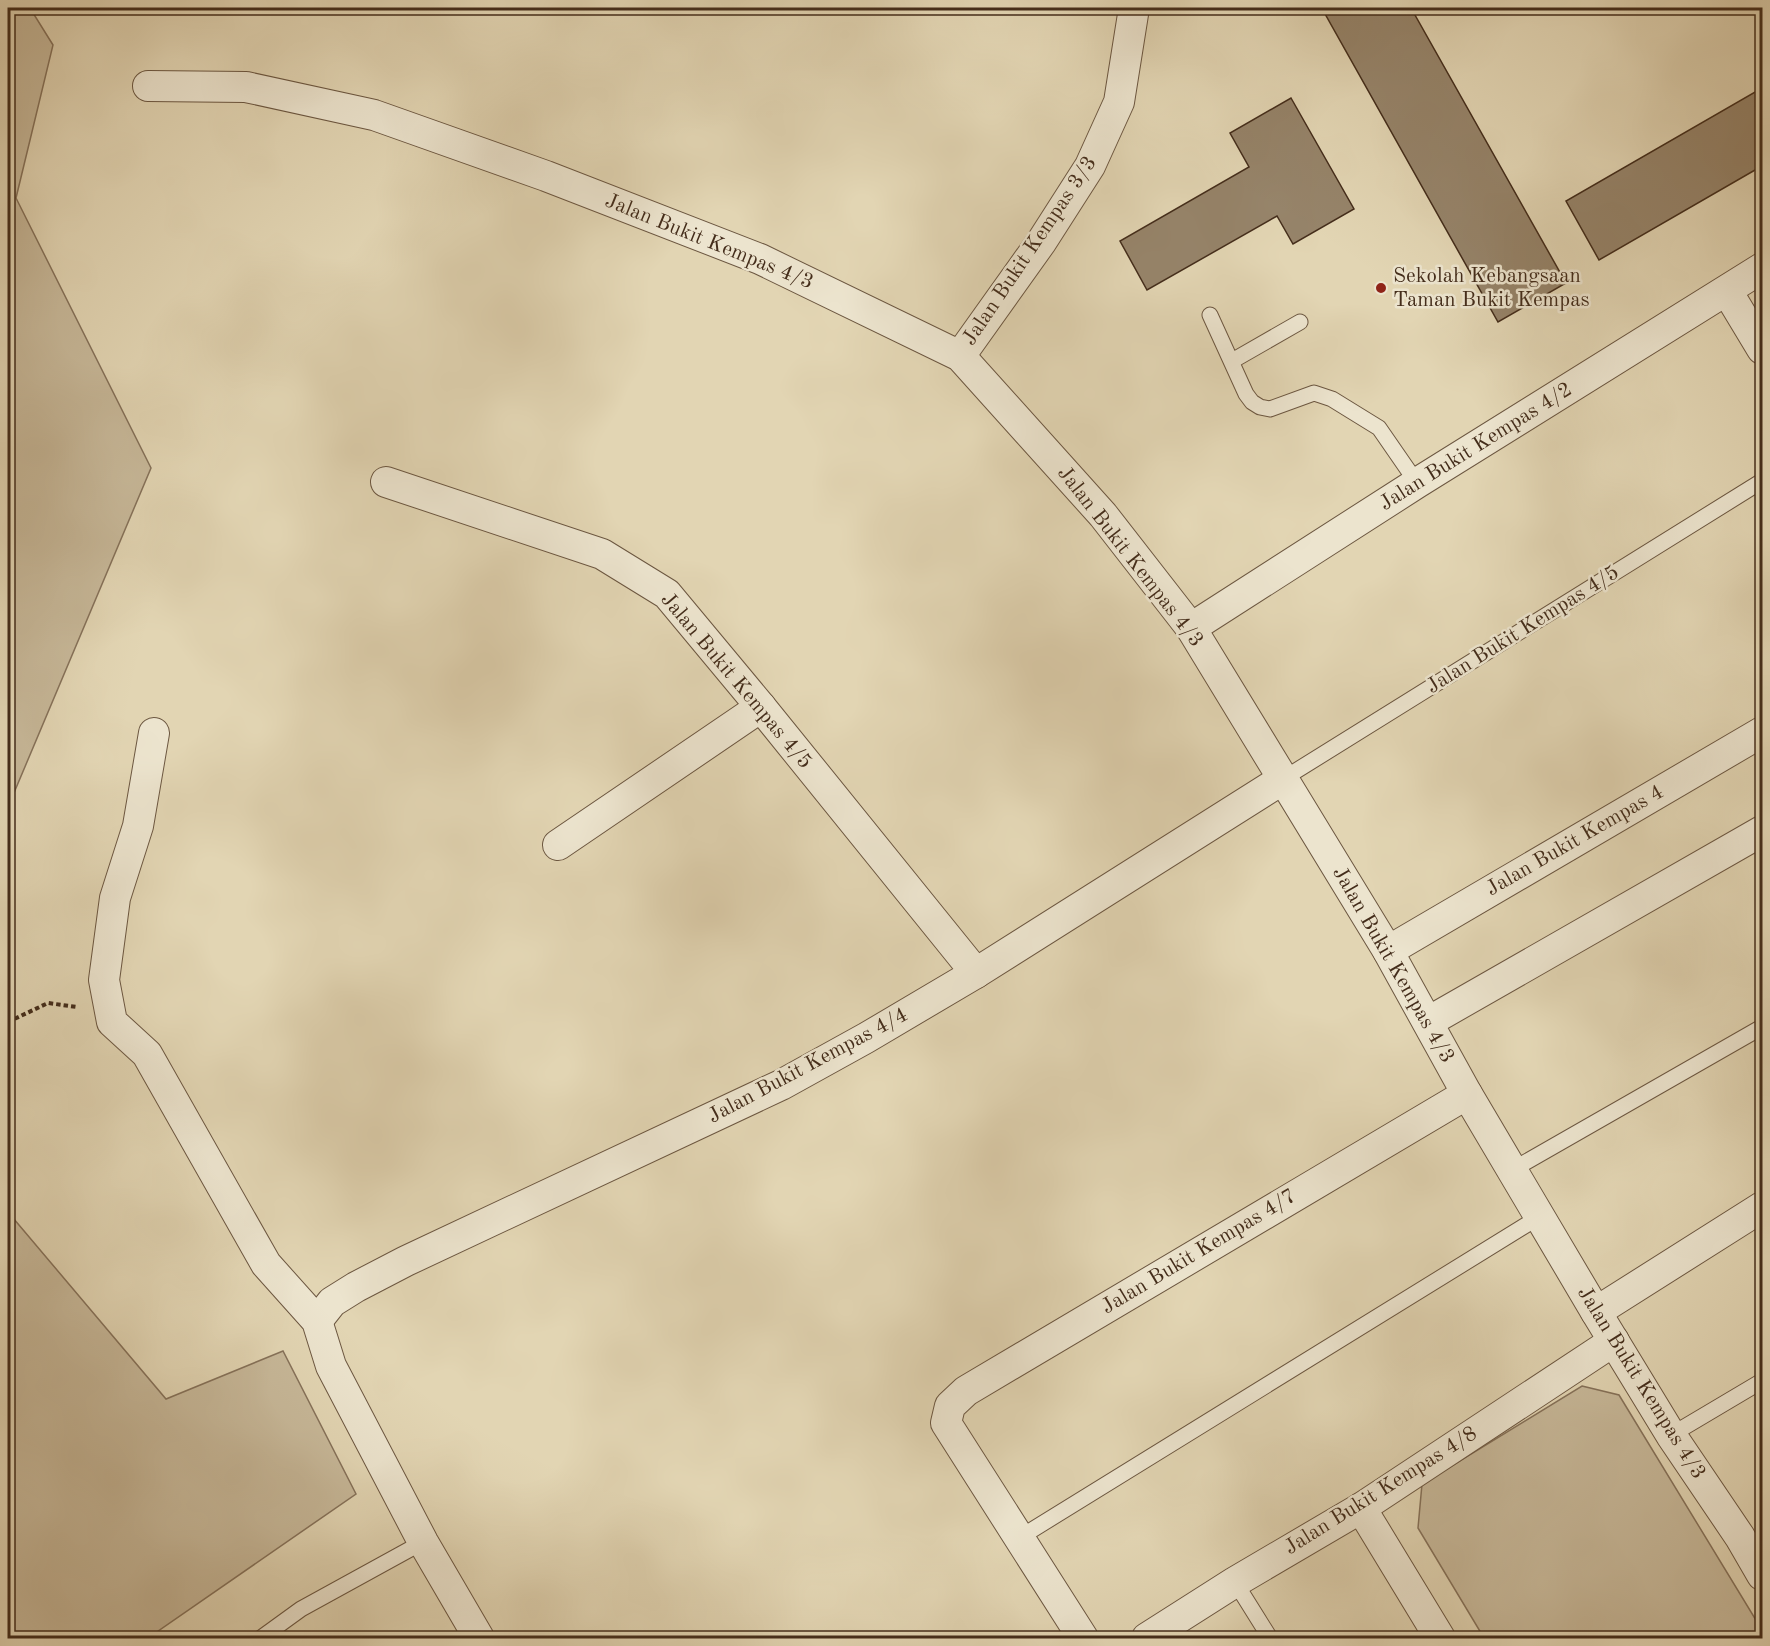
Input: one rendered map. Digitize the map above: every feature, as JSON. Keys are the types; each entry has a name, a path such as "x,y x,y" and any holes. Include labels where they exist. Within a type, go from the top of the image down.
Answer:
{"street":[{"name":"Jalan Bukit Kempas 3/3","path":"960,356 1042,241 1090,166 1119,102 1134,8"},
{"name":"Jalan Bukit Kempas 4/3","path":"148,86 246,87 374,115 546,176 760,259 960,356 1103,515 1191,628 1388,951 1467,1094 1671,1435 1751,1531 1762,1575"},
{"name":"Jalan Bukit Kempas 4/2","path":"1191,628 1417,483 1762,268"},
{"path":"1728,291 1762,349"},
{"name":"Jalan Bukit Kempas 4/5","path":"386,482 602,554 667,594 761,706 976,974"},
{"path":"558,845 761,706"},
{"name":"Jalan Bukit Kempas 4","path":"1388,951 1762,732"},
{"path":"154,733 138,826 115,898 104,980 112,1022 147,1054 266,1264 317,1321 331,1366 423,1542 479,1638"},
{"name":"Jalan Bukit Kempas 4/4","path":"317,1321 332,1302 416,1256 781,1084 866,1038 976,974 1283,779"},
{"path":"1428,1022 1762,831"},
{"name":"Jalan Bukit Kempas 4/7","path":"1019,1538 946,1423 950,1406 966,1391 1467,1094"},
{"path":"1596,1312 1762,1208"},
{"name":"Jalan Bukit Kempas 4/8","path":"1147,1638 1235,1582 1360,1508 1614,1341"},
{"path":"1360,1508 1440,1638"},
{"path":"1019,1538 1083,1638"}],"lane":[{"path":"1210,315 1252,402 1270,409 1314,393 1323,394 1379,428 1417,483"},
{"path":"1232,361 1300,322"},
{"name":"Jalan Bukit Kempas 4/5","path":"1283,779 1762,481"},
{"path":"1512,1170 1762,1027"},
{"path":"1019,1538 1539,1217"},
{"path":"1671,1435 1762,1381"},
{"path":"261,1638 301,1609 423,1542"},
{"path":"1235,1582 1270,1638"}],"path":[{"path":"8,1022 48,1003 78,1007 112,1022"}],"shaded area":[{"path":"8,8 30,8 53,45 16,198 151,468 8,807"},
{"path":"8,1212 166,1399 283,1351 356,1494 148,1638 8,1638"},
{"path":"1582,1386 1619,1395 1762,1630 1762,1638 1484,1638 1418,1528 1422,1484"}],"building":[{"path":"1332,8 1411,8 1566,283 1498,322 1324,12"},
{"path":"1762,88 1762,166 1599,260 1566,201"},
{"path":"1291,98 1354,209 1293,244 1277,216 1147,290 1120,241 1249,167 1230,133"}],"place":[{"name":"Sekolah Kebangsaan Taman Bukit Kempas","path":"1381,288"}]}
